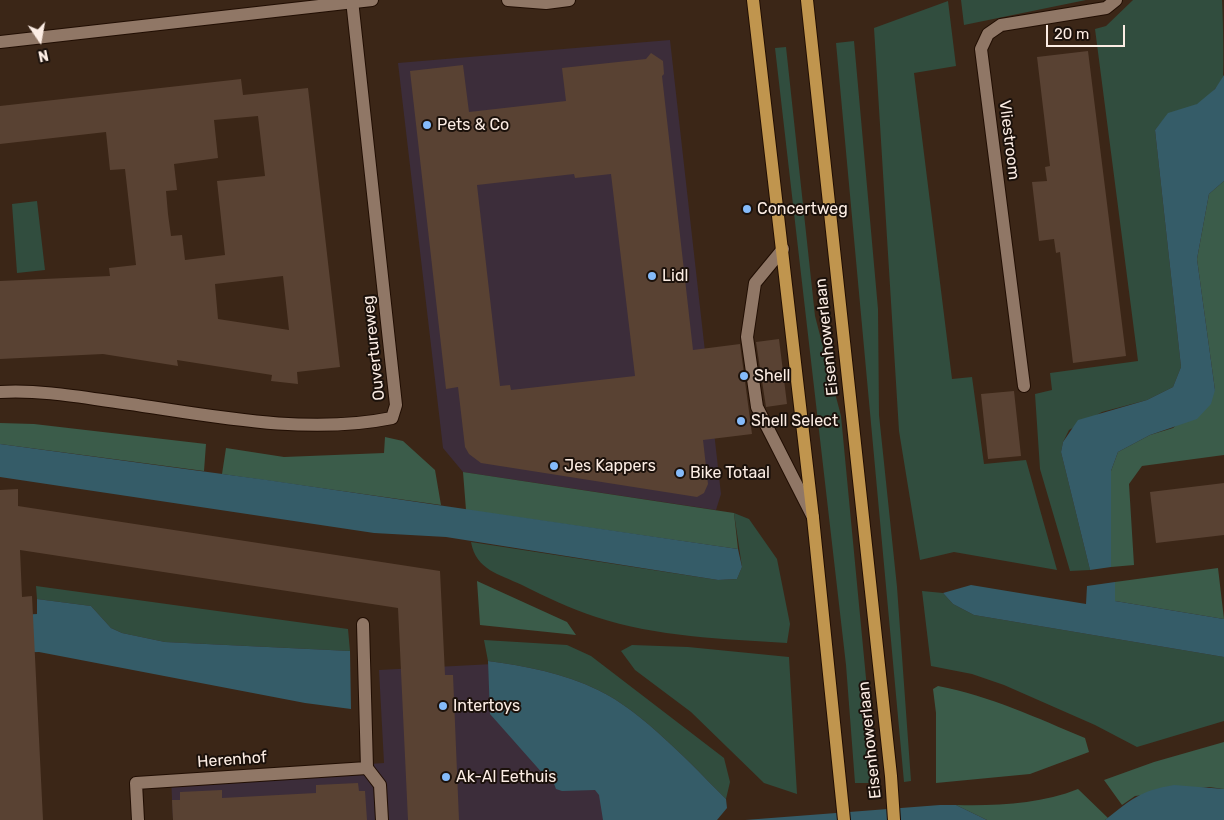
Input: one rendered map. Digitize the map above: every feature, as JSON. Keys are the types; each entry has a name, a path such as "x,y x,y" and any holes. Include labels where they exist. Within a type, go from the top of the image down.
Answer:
{"main road":[{"name":"Eisenhowerlaan","path":"753,0 813,518 844,820"},
{"name":"Eisenhowerlaan","path":"807,0 891,776 894,820"}],"street":[{"path":"0,42 372,0"},
{"path":"508,0 546,3 569,0"},
{"name":"Vliestroom","path":"1024,386 981,50 988,34 1001,25 1106,8 1116,0"},
{"name":"Ouvertureweg","path":"0,392 55,394 277,423 372,422 392,418 396,406 392,363 352,1"},
{"name":"Eisenhowerlaan","path":"783,249 755,283 747,337 757,407 813,518"},
{"path":"363,624 367,768 380,785 382,820"},
{"name":"Herenhof","path":"138,820 136,783 367,768"}],"shaded area":[{"path":"670,40 721,494 716,510 463,472 443,448 398,63"},
{"path":"493,664 605,784 705,820 173,820 171,777 384,763 379,670"}],"green space":[{"path":"961,0 1086,0 964,25"},
{"path":"1133,0 1222,0 1223,77 1204,100 1196,105 1170,114 1155,130 1181,367 1173,387 1147,400 1102,412 1069,430 1063,442 1061,452 1090,570 1070,571 1040,469 1035,394 1052,390 1050,373 1138,361 1095,29 1106,26"},
{"path":"948,1 956,66 914,73 952,379 972,377 984,464 1026,460 1057,570 954,552 920,560 899,431 874,28"},
{"path":"854,41 878,309 879,415 897,587 911,781 904,782 836,43"},
{"path":"786,47 815,316 841,416 876,783 855,783 846,665 775,48"},
{"path":"1224,181 1224,455 1142,466 1129,484 1134,565 1111,567 1111,471 1118,452 1150,435 1173,428 1215,390 1197,259 1209,194"},
{"path":"37,201 45,270 17,273 12,204"},
{"path":"0,423 34,424 206,444 204,471 0,444"},
{"path":"385,437 403,441 435,470 441,505 222,474 226,448 284,457 384,453"},
{"path":"463,472 734,513 738,549 466,510"},
{"path":"734,513 749,519 777,559 790,624 787,643 666,633 619,624 596,617 490,570 478,559 471,542 718,580 737,579 742,567"},
{"path":"1218,568 1224,619 1115,601 1115,582"},
{"path":"477,581 567,622 576,635 480,625"},
{"path":"36,586 348,629 350,651 165,642 122,633 111,628 91,606 37,599"},
{"path":"922,591 943,593 953,604 974,615 1224,657 1224,721 1137,747 1095,725 1004,685 972,674 931,666"},
{"path":"484,640 567,645 591,656 724,758 730,782 726,799 666,740 632,711 614,699 585,684 558,675 488,661"},
{"path":"632,645 688,647 789,657 797,794 764,783 691,712 635,670 621,651"},
{"path":"938,686 995,702 1085,738 1089,752 1030,774 936,783 936,713 933,689"},
{"path":"1224,742 1224,789 1209,787 1135,796 1122,805 1104,780 1154,762"},
{"path":"1078,789 1108,818 1105,820 987,820 956,805 987,805 1034,801"}],"water":[{"path":"1224,75 1224,181 1209,194 1197,259 1215,390 1211,404 1197,419 1150,435 1118,452 1111,471 1111,567 1090,570 1061,452 1063,442 1078,420 1147,400 1173,387 1181,367 1155,130 1168,113 1197,104 1215,89"},
{"path":"0,444 267,480 738,549 742,567 737,579 718,580 446,537 374,533 0,477"},
{"path":"1115,582 1115,601 1224,619 1224,657 974,615 953,604 943,593 971,585 1086,604 1087,586"},
{"path":"37,599 91,606 111,628 122,633 165,642 350,651 351,709 305,703 39,652 0,653 0,616 37,614"},
{"path":"488,661 558,675 585,684 614,699 649,725 682,755 726,799 727,808 717,820 603,820 599,795 595,790 562,791 556,789 551,776 544,775 490,714"},
{"path":"1174,785 1224,789 1224,820 1105,820 1136,797 1152,790"},
{"path":"956,805 987,820 745,820"}],"building":[{"path":"1088,51 1126,356 1073,363 1060,252 1056,253 1054,239 1039,241 1032,182 1047,181 1045,167 1050,166 1037,57"},
{"path":"651,53 663,61 664,74 662,76 693,350 740,344 752,434 703,440 708,484 704,493 697,497 481,463 469,454 465,447 458,387 446,389 410,71 463,65 469,112 566,101 562,68 646,59","holes":["574,174 575,178 611,174 635,376 511,390 510,385 500,386 477,185"]},
{"path":"241,79 243,95 308,88 340,367 297,372 298,384 271,381 272,375 177,360 178,366 103,354 0,359 0,281 110,276 109,268 136,265 125,169 110,170 106,132 0,144 0,106","holes":["258,116 265,176 217,181 225,255 185,260 182,235 171,236 168,214 166,191 177,190 174,164 218,158 214,120","283,276 289,330 218,319 215,284"]},
{"path":"779,339 787,404 766,407 756,342"},
{"path":"1014,391 1021,456 988,459 981,394"},
{"path":"1224,483 1224,535 1156,543 1150,492"},
{"path":"18,489 18,506 440,571 445,675 453,675 459,820 408,820 398,608 20,550 22,597 32,596 43,820 0,820 0,490"},
{"path":"358,783 359,791 365,791 367,820 173,820 172,800 180,800 180,792 222,790 222,798 316,793 316,785"}],"place":[{"name":"Pets & Co","path":"427,125"},
{"name":"Concertweg","path":"747,209"},
{"name":"Lidl","path":"652,276"},
{"name":"Shell","path":"744,376"},
{"name":"Shell Select","path":"741,421"},
{"name":"Jes Kappers","path":"554,466"},
{"name":"Bike Totaal","path":"680,473"},
{"name":"Intertoys","path":"443,706"},
{"name":"Ak-Al Eethuis","path":"446,777"}]}
